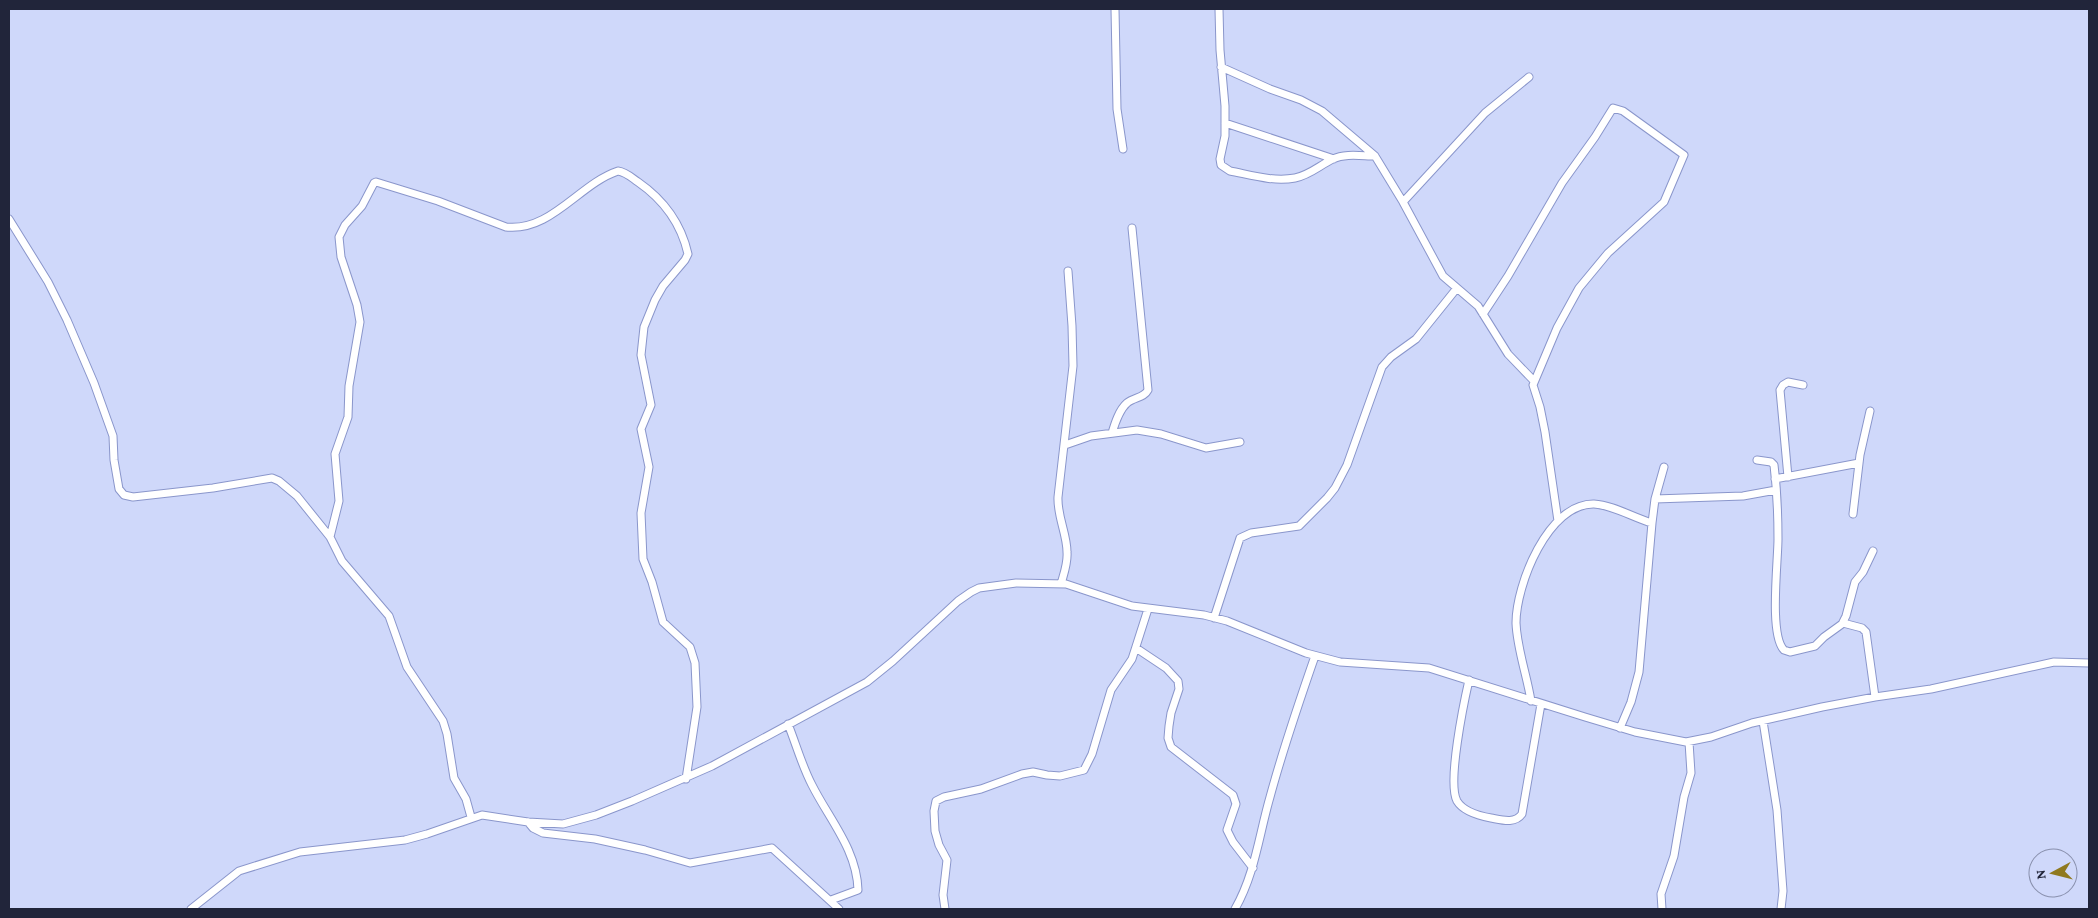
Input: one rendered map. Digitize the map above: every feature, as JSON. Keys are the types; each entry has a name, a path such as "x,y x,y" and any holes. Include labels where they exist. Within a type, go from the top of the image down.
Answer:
{"street":[{"path":"1115,9 1117,109 1123,149"},
{"path":"1219,9 1221,67 1225,106 1221,165 1230,170 1277,179 1295,178 1311,173 1334,159 1350,156 1375,156"},
{"path":"1221,67 1263,86 1302,100 1322,111 1375,156 1403,202 1438,270 1478,306 1504,349 1534,382"},
{"path":"1403,202 1485,113 1529,77"},
{"path":"1483,314 1508,276 1562,183 1595,138 1613,108 1623,112 1684,155 1664,202 1608,253 1579,288 1557,328 1534,382 1533,387 1540,407 1558,521"},
{"path":"1225,123 1334,159"},
{"path":"330,536 339,501 335,454 348,417 348,386 360,322 357,306 342,261 339,237 345,225 362,206 374,183 376,182 438,201 506,227 517,227 546,217 606,176 618,171 626,174 655,195 669,211 681,232 688,254 663,286 655,300 644,327 641,355 651,405 641,429 649,467 641,513 643,559 652,582 663,622 690,647 695,663 698,707 686,779"},
{"path":"9,219 53,291 94,383 113,436 114,460 120,492 126,496 133,497 212,488 273,478 296,496 330,536 342,561 389,616 407,667 441,717 447,734 454,778 466,799 471,818"},
{"path":"1112,433 1124,407 1132,400 1146,394 1148,390 1132,228"},
{"path":"1061,584 1067,556 1067,544 1058,504 1073,366 1068,271"},
{"path":"1214,618 1240,538 1251,533 1299,526 1327,498 1348,465 1384,364 1416,339 1457,288"},
{"path":"1788,477 1780,390 1788,382 1803,385"},
{"path":"1853,514 1858,463 1870,411"},
{"path":"1065,444 1091,436 1137,430 1208,448 1240,442"},
{"path":"1757,460 1773,463 1778,551 1776,607 1781,647 1784,650 1790,652 1815,646 1843,623 1854,584 1863,572 1873,551"},
{"path":"1775,479 1858,463"},
{"path":"1620,728 1631,702 1639,672 1652,523 1655,499 1664,467"},
{"path":"1655,499 1735,497 1776,490"},
{"path":"1531,701 1518,638 1516,616 1527,570 1558,521 1566,514 1581,507 1596,504 1652,523"},
{"path":"191,909 233,875 252,866 300,852 405,840 471,818 491,815 528,822 556,824 578,820 686,779 867,682 893,661 958,601 979,588 1016,584 1061,584 1111,600 1148,609 1183,612 1214,618 1315,656 1354,664 1429,668 1620,728 1689,742 1711,738 1763,720 1875,697 1939,688 2054,662 2089,663"},
{"path":"945,909 943,895 947,860 939,845 935,831 934,811 936,801 944,797 981,789 1022,774 1033,772 1056,776 1075,774 1084,770 1092,754 1111,690 1130,662 1148,609"},
{"path":"1843,623 1862,628 1866,632 1875,697"},
{"path":"1136,648 1166,668 1178,681 1178,689 1170,714 1168,743 1176,752 1234,794 1236,804 1226,830 1253,868"},
{"path":"1235,909 1253,868 1269,798 1315,656"},
{"path":"1469,680 1459,731 1455,795 1461,806 1478,815 1508,821 1517,819 1522,814 1541,704"},
{"path":"1763,720 1777,810 1783,891 1781,909"},
{"path":"788,724 811,783 845,842 854,866 858,890 831,900"},
{"path":"1662,909 1661,894 1674,856 1684,797 1691,773 1689,742"},
{"path":"528,822 533,828 543,833 595,839 690,863 772,848 839,909"}]}
